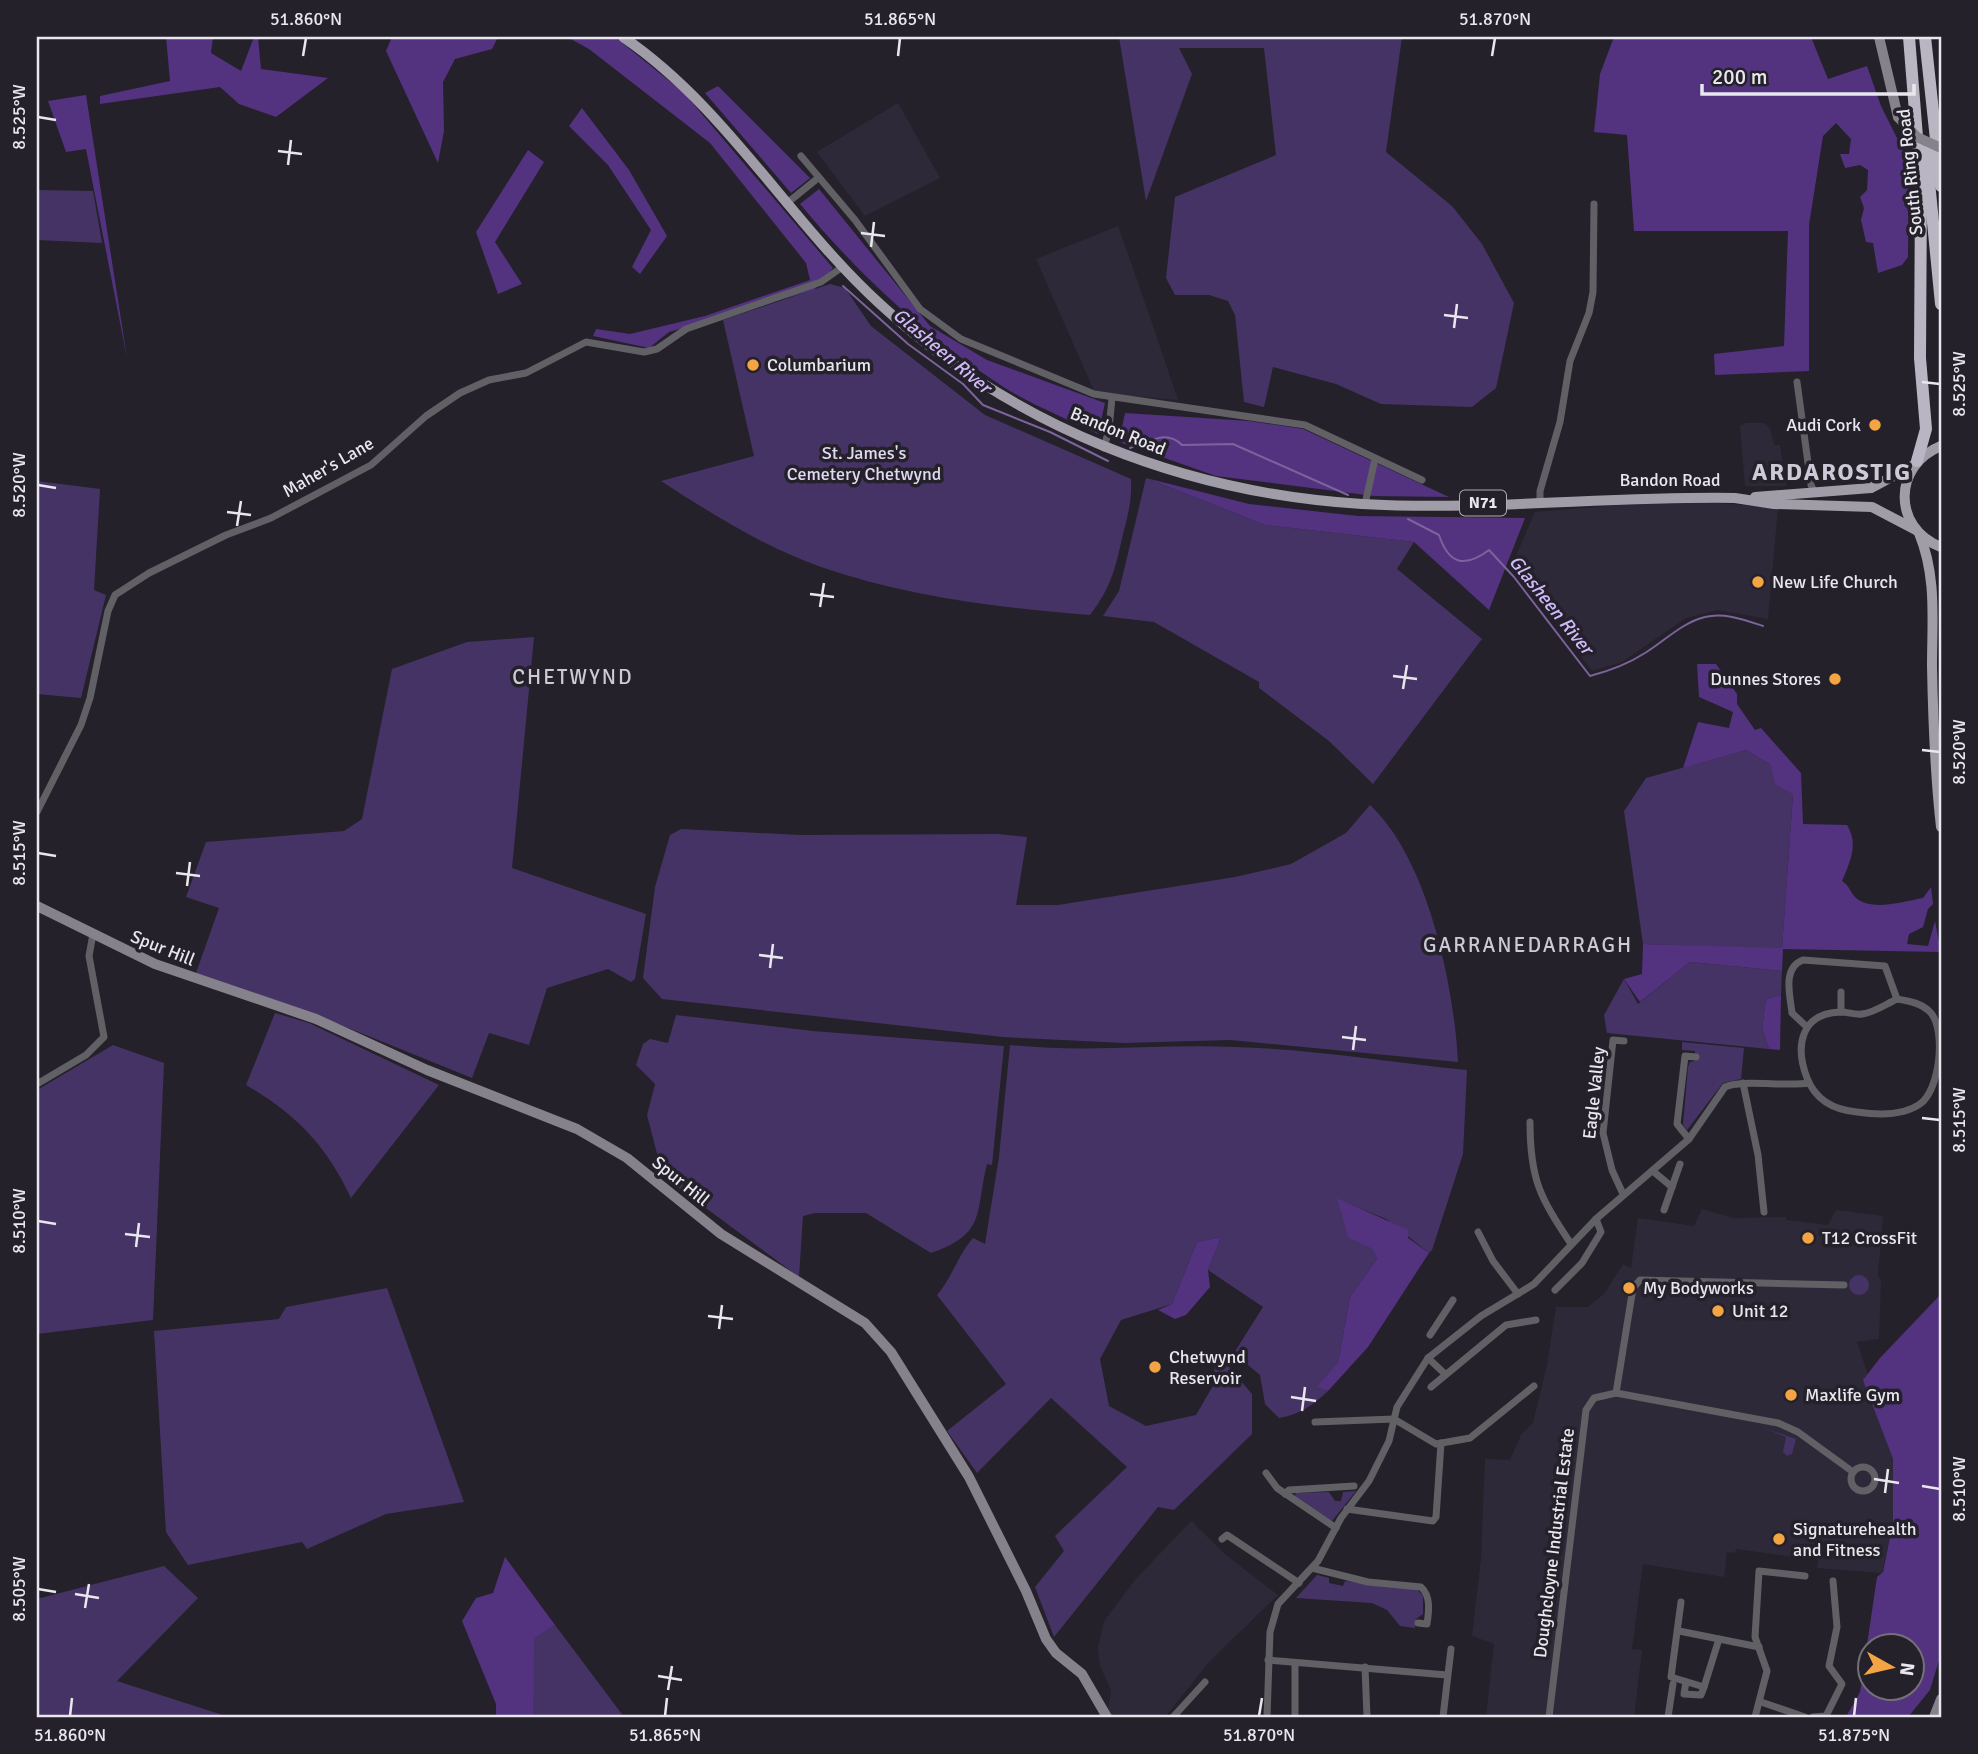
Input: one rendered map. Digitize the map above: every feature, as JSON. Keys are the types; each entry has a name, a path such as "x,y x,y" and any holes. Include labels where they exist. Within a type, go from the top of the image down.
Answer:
{"highway":[{"name":"South Ring Road","path":"1910,37 1922,112 1941,304"},
{"path":"1910,37 1921,187 1920,337 1927,429 1916,463"},
{"name":"South Ring Road","path":"1925,37 1941,186"},
{"path":"1933,97 1941,142"}],"main road":[{"name":"Bandon Road","path":"623,37 655,61 707,110 841,268 906,328 984,385 1030,412 1104,448 1178,474 1232,487 1300,498 1366,504 1749,498 1871,488 1916,463"},
{"name":"N71","path":"1916,463 1941,446"},
{"path":"1916,463 1908,476 1904,497 1907,514 1931,567 1933,719 1941,827"},
{"name":"Bandon Road","path":"1749,498 1774,504 1872,507 1917,532"},
{"name":"N71","path":"1917,532 1941,547"}],"street":[{"path":"1879,37 1898,117 1917,137 1941,148"},
{"path":"801,156 855,220 913,300 946,331 1051,379 1112,398 1290,421 1322,432 1422,481"},
{"path":"786,204 818,178"},
{"path":"1540,501 1540,491 1560,422 1570,360 1588,313 1592,292 1594,204"},
{"name":"Maher's Lane","path":"37,812 81,725 92,690 108,611 116,595 149,573 226,535 271,518 371,465 426,416 460,393 489,380 526,373 586,342 644,352 657,349 686,329 821,282 841,268"},
{"path":"1797,382 1811,491"},
{"path":"1104,448 1112,398"},
{"path":"1366,504 1375,459"},
{"name":"Spur Hill","path":"37,906 155,964 316,1019 427,1070 577,1129 627,1158 721,1234 865,1323 891,1352 969,1477 1056,1653 1082,1674 1107,1717"},
{"path":"37,1084 86,1055 104,1037 89,956 93,934"},
{"path":"1807,1027 1791,1013 1792,967 1802,960 1810,958 1885,966 1897,999"},
{"path":"1841,992 1841,1012"},
{"path":"1897,999 1922,1006 1935,1022 1938,1064 1926,1098 1910,1109 1897,1112 1852,1112 1824,1102 1809,1083 1800,1050 1807,1027 1823,1017 1841,1012 1866,1014 1897,999"},
{"name":"Eagle Valley","path":"1623,1194 1612,1170 1603,1133 1613,1040 1624,1041"},
{"path":"1689,1139 1678,1124 1685,1056 1696,1057"},
{"path":"1267,1717 1268,1660 1273,1615 1278,1604 1326,1551 1347,1509 1369,1481 1385,1450 1399,1404 1428,1358 1481,1316 1518,1294 1547,1272 1596,1219 1623,1194 1654,1172 1689,1139 1725,1087 1743,1083 1782,1087 1809,1083"},
{"path":"1743,1083 1758,1154 1764,1212"},
{"path":"1531,1122 1530,1153 1536,1187 1571,1244"},
{"path":"1664,1210 1679,1164"},
{"path":"1654,1172 1672,1187"},
{"path":"1555,1290 1582,1264 1601,1233 1596,1219"},
{"path":"1478,1232 1492,1260 1518,1294"},
{"path":"1844,1285 1640,1280 1633,1288 1616,1393 1788,1426 1853,1472"},
{"path":"1430,1335 1453,1300"},
{"path":"1431,1387 1506,1325 1536,1320"},
{"path":"1435,1328 1447,1341"},
{"path":"1428,1358 1445,1374"},
{"path":"1315,1422 1394,1419 1430,1442 1441,1443 1476,1436 1534,1386"},
{"name":"Doughcloyne Industrial Estate","path":"1549,1717 1586,1410 1594,1398 1616,1393"},
{"path":"1347,1509 1433,1521 1436,1517 1441,1443"},
{"path":"1266,1473 1285,1494 1336,1528"},
{"path":"1285,1494 1289,1490 1354,1486"},
{"path":"1222,1539 1227,1535 1299,1583"},
{"path":"1312,1568 1368,1582 1420,1587 1427,1595 1429,1611 1427,1624 1418,1623"},
{"path":"1755,1717 1767,1671 1755,1637 1759,1571 1805,1576"},
{"path":"1813,1717 1826,1716 1842,1684 1829,1666 1837,1627 1833,1581"},
{"path":"1681,1602 1671,1677 1703,1687"},
{"path":"1679,1631 1759,1647"},
{"path":"1686,1682 1684,1694 1701,1695 1718,1639"},
{"path":"1443,1717 1451,1649"},
{"path":"1268,1660 1447,1675"},
{"path":"1295,1662 1295,1717"},
{"path":"1365,1667 1367,1717"},
{"path":"1173,1717 1205,1682"},
{"path":"1668,1717 1673,1684"},
{"path":"1934,1717 1941,1699"},
{"path":"1761,1702 1805,1717"}],"shaded area":[{"path":"166,37 213,37 211,53 241,71 254,37 258,37 261,69 328,78 276,117 239,104 220,87 100,104 100,96 170,81"},
{"path":"392,37 498,37 492,49 455,59 443,82 444,131 438,163 386,51"},
{"path":"567,37 615,37 684,93 833,268 814,290 669,332 649,348 593,336 596,329 630,334 705,316 810,280 806,263 710,143 589,49"},
{"path":"1614,37 1811,37 1828,79 1867,66 1881,106 1909,162 1908,257 1902,265 1878,273 1873,243 1866,242 1861,220 1864,208 1860,197 1867,190 1868,170 1860,165 1845,168 1840,154 1849,154 1851,139 1836,123 1823,136 1809,225 1809,371 1715,375 1714,354 1784,346 1788,231 1634,231 1627,135 1594,132 1600,74"},
{"path":"718,86 810,178 791,193 705,93"},
{"path":"86,95 127,358 86,149 66,152 48,101"},
{"path":"898,103 940,178 865,216 817,152"},
{"path":"582,108 629,170 667,236 640,274 632,267 651,230 608,165 569,126"},
{"path":"528,150 544,162 495,242 522,284 498,294 476,232"},
{"path":"819,189 930,326 987,360 1105,403 1098,434 1013,393 920,325 845,255 800,204"},
{"path":"1118,226 1178,400 1095,393 1036,259"},
{"path":"1125,413 1249,421 1303,429 1449,497 1374,496 1216,476 1119,442"},
{"path":"1746,423 1764,423 1770,428 1774,445 1780,445 1786,486 1745,486 1740,426"},
{"path":"1146,478 1249,504 1358,516 1525,518 1489,610 1414,542 1265,525"},
{"path":"1683,500 1778,508 1768,619 1718,610 1686,618 1622,662 1592,671 1512,565 1535,512"},
{"path":"1697,664 1716,664 1737,694 1737,704 1755,730 1761,728 1801,773 1803,824 1847,825 1853,846 1842,881 1856,898 1871,904 1889,904 1923,898 1931,887 1933,904 1928,909 1923,927 1909,934 1907,944 1928,946 1935,921 1941,952 1783,949 1782,971 1690,962 1640,1002 1624,979 1642,974 1643,944 1782,948 1793,794 1775,784 1771,765 1746,750 1683,768 1698,722 1729,728 1733,712 1699,697"},
{"path":"1781,995 1780,1050 1769,1049 1762,1029 1766,999"},
{"path":"1337,1198 1408,1230 1408,1238 1429,1253 1368,1347 1328,1391 1317,1387 1338,1362 1350,1297 1377,1259 1373,1249 1348,1237"},
{"path":"1702,1209 1733,1218 1786,1217 1786,1220 1828,1225 1836,1210 1883,1216 1878,1275 1881,1281 1879,1339 1857,1342 1868,1375 1864,1380 1893,1459 1893,1522 1882,1573 1817,1568 1818,1560 1736,1549 1735,1553 1727,1552 1724,1577 1643,1564 1632,1649 1642,1650 1634,1717 1486,1717 1494,1644 1472,1636 1481,1559 1485,1459 1510,1460 1521,1435 1533,1423 1547,1365 1556,1307 1588,1307 1605,1293 1623,1264 1631,1268 1638,1218 1694,1226"},
{"path":"1221,1237 1208,1270 1210,1287 1186,1315 1175,1319 1158,1310 1172,1304 1197,1242"},
{"path":"1941,1294 1941,1654 1926,1695 1926,1632 1869,1632 1877,1577 1883,1572 1893,1522 1893,1459 1863,1380 1880,1358"},
{"path":"1191,1521 1226,1555 1278,1595 1210,1661 1165,1717 1113,1717 1108,1709 1111,1690 1100,1666 1098,1648 1104,1621 1135,1580"},
{"path":"505,1557 555,1625 534,1638 533,1717 496,1717 496,1704 462,1621 476,1598 493,1593"},
{"path":"1856,1699 1856,1702 1920,1702 1908,1717 1846,1717"}],"green space":[{"path":"1119,37 1402,37 1386,152 1452,206 1482,244 1514,303 1496,388 1472,407 1381,404 1336,384 1273,367 1264,407 1244,402 1235,315 1228,301 1209,295 1175,295 1166,278 1175,197 1276,155 1264,48 1179,48 1192,74 1146,201"},
{"path":"37,190 93,191 102,243 37,240"},
{"name":"St. James's Cemetery Chetwynd","path":"830,284 845,288 871,326 985,415 1131,479 1129,507 1115,567 1108,586 1090,615 954,600 887,586 821,567 759,540 661,481 754,456 723,320"},
{"path":"1146,478 1265,525 1414,542 1397,569 1482,639 1373,784 1329,741 1259,688 1259,682 1154,622 1103,616 1119,591"},
{"path":"37,481 100,489 94,590 106,595 81,698 37,694"},
{"path":"534,637 512,868 646,914 635,979 631,982 608,969 547,988 529,1045 489,1033 472,1078 309,1012 196,973 219,908 186,897 206,842 344,831 362,819 392,669 467,642"},
{"path":"1746,750 1771,765 1793,794 1782,949 1643,944 1624,811 1646,778"},
{"path":"1370,805 1390,828 1408,857 1434,925 1451,997 1458,1062 1230,1040 1124,1043 1003,1037 662,999 643,978 655,887 670,835 681,829 800,835 997,834 1027,837 1016,905 1058,905 1235,877 1291,864 1346,833"},
{"path":"1690,962 1782,971 1781,995 1766,999 1762,1029 1769,1049 1607,1033 1604,1015 1624,979 1638,1004"},
{"path":"275,1013 309,1023 439,1085 351,1198 331,1162 308,1132 280,1107 246,1085"},
{"path":"676,1015 813,1031 1004,1046 992,1165 987,1164 979,1208 970,1229 949,1246 931,1253 866,1213 815,1213 803,1216 799,1277 672,1183 661,1169 647,1115 655,1084 636,1065 643,1044 650,1039 668,1043"},
{"path":"1682,1042 1744,1048 1741,1079 1723,1083 1687,1130 1683,1125 1688,1067 1690,1062 1695,1061 1695,1051 1682,1050"},
{"path":"113,1045 164,1063 153,1320 37,1334 37,1090"},
{"path":"1010,1045 1066,1048 1263,1048 1467,1070 1463,1154 1429,1253 1386,1219 1338,1199 1374,1249 1377,1259 1350,1297 1338,1362 1318,1387 1328,1391 1311,1405 1279,1418 1265,1404 1260,1375 1234,1353 1263,1307 1208,1270 1221,1237 1197,1242 1172,1304 1121,1320 1100,1359 1109,1406 1146,1426 1196,1415 1214,1384 1215,1351 1252,1394 1252,1434 1174,1510 1158,1507 1054,1637 1035,1587 1064,1551 1055,1536 1127,1467 1051,1398 977,1473 947,1431 1006,1384 937,1295 973,1238 985,1244 999,1157"},
{"path":"1859,1275 1866,1278 1869,1285 1866,1292 1859,1295 1852,1292 1849,1285 1852,1278"},
{"path":"387,1288 464,1502 386,1514 307,1549 302,1542 188,1565 166,1532 154,1331 279,1319 286,1307"},
{"path":"1761,1427 1796,1439 1792,1454 1787,1456 1783,1452 1786,1437"},
{"path":"1356,1491 1332,1521 1294,1497 1296,1493 1329,1492 1335,1501 1341,1501 1343,1492"},
{"path":"164,1566 198,1598 117,1681 229,1717 37,1717 37,1599"},
{"path":"1317,1575 1329,1578 1329,1583 1343,1586 1345,1581 1417,1589 1423,1596 1423,1614 1416,1619 1415,1628 1400,1626 1387,1610 1372,1603 1296,1598"},
{"path":"555,1625 624,1717 533,1717 533,1638"}],"waterway":[{"name":"Glasheen River","path":"843,286 908,344 963,384 983,405 1050,432 1108,461"},
{"name":"Glasheen River","path":"1130,448 1163,437 1176,440 1182,445 1233,444 1348,495"},
{"name":"Glasheen River","path":"1408,519 1439,535 1453,558 1465,561 1489,550 1514,577 1590,676 1632,661 1681,628 1705,617 1727,616 1763,626"}],"place":[{"name":"Columbarium","path":"753,365"},
{"name":"Audi Cork","path":"1875,425"},
{"name":"New Life Church","path":"1758,582"},
{"name":"Dunnes Stores","path":"1835,679"},
{"name":"T12 CrossFit","path":"1808,1238"},
{"name":"My Bodyworks","path":"1629,1288"},
{"name":"Unit 12","path":"1718,1311"},
{"name":"Chetwynd Reservoir","path":"1155,1367"},
{"name":"Maxlife Gym","path":"1791,1395"},
{"name":"Signaturehealth and Fitness","path":"1779,1539"}],"district":[{"name":"ARDAROSTIG","path":"1832,472"},
{"name":"CHETWYND","path":"573,677"},
{"name":"GARRANEDARRAGH","path":"1528,945"}]}
